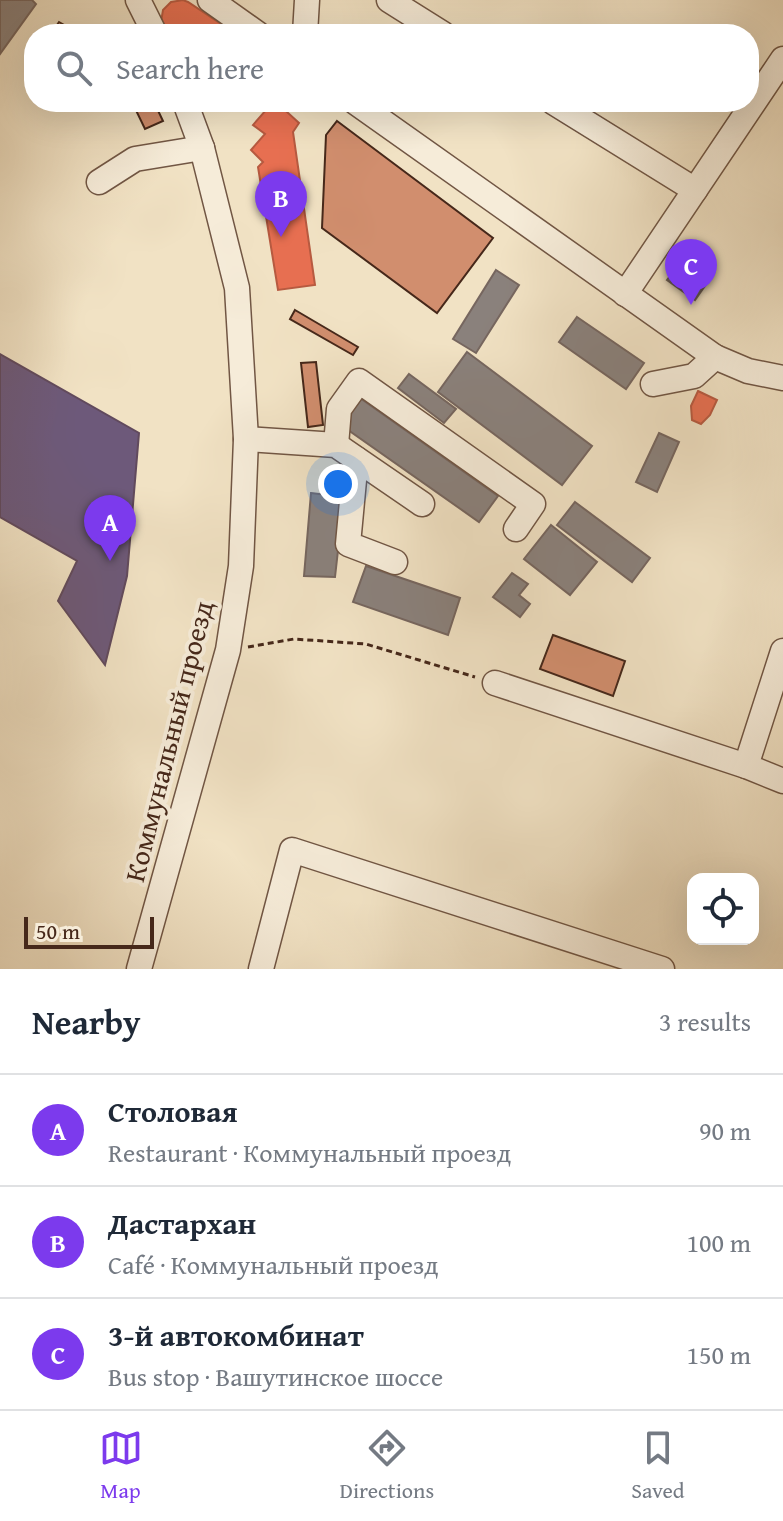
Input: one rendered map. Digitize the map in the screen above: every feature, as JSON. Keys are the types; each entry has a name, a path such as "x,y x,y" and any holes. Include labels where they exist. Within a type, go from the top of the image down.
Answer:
{"street":[{"path":"138,0 150,24"},
{"path":"210,0 244,24"},
{"path":"306,24 307,0"},
{"path":"389,0 427,24"},
{"path":"759,95 783,59"},
{"name":"Коммунальный проезд","path":"139,969 228,650 241,566 246,439 237,288 202,148 189,112"},
{"path":"369,112 715,357 748,371 783,378"},
{"path":"569,112 695,190"},
{"path":"625,294 747,112"},
{"path":"99,182 130,152 202,148"},
{"path":"653,384 694,376 715,357"},
{"path":"395,562 348,544 346,452 339,409 359,381 533,504 516,529"},
{"path":"246,439 346,452 422,504"},
{"path":"746,766 783,651"},
{"path":"495,683 783,781"},
{"path":"261,969 292,850 662,969"}],"path":[{"path":"228,650 294,639 366,644 495,683"}],"building: Shops":[{"path":"171,2 188,2 221,24 162,24 163,10"},
{"path":"264,112 287,112 299,123 293,132 315,285 278,290 258,167 263,162 251,150 265,134 253,125"},
{"path":"698,391 717,400 710,415 701,424 692,420 691,406"}],"building: Offices":[{"path":"0,354 139,433 127,576 105,665 58,601 77,561 0,517"}],"building: Industry":[{"path":"0,0 32,0 36,4 0,54"},
{"path":"687,254 714,273 695,300 667,280"},
{"path":"496,270 519,285 476,353 453,339"},
{"path":"577,317 644,363 626,389 559,342"},
{"path":"467,352 592,446 562,485 438,392"},
{"path":"409,374 456,409 444,423 398,388"},
{"path":"360,398 498,496 479,522 341,425"},
{"path":"659,433 679,442 657,492 636,482"},
{"path":"311,493 344,497 335,577 304,576"},
{"path":"575,502 650,558 632,582 557,525"},
{"path":"551,525 597,562 570,595 524,559"},
{"path":"366,566 460,598 448,635 353,602"},
{"path":"512,573 528,584 519,595 530,604 520,617 493,597"}],"building: Other":[{"path":"137,112 159,112 163,121 145,129"},
{"path":"337,121 493,238 437,313 322,228 326,135"},
{"path":"295,310 358,347 353,355 290,319"},
{"path":"316,362 323,425 308,427 301,363"},
{"path":"553,635 625,661 613,696 540,669"}],"place":[{"name":"Дастархан","path":"281,237"},
{"name":"3-й автокомбинат","path":"691,305"},
{"name":"Столовая","path":"110,561"}]}
